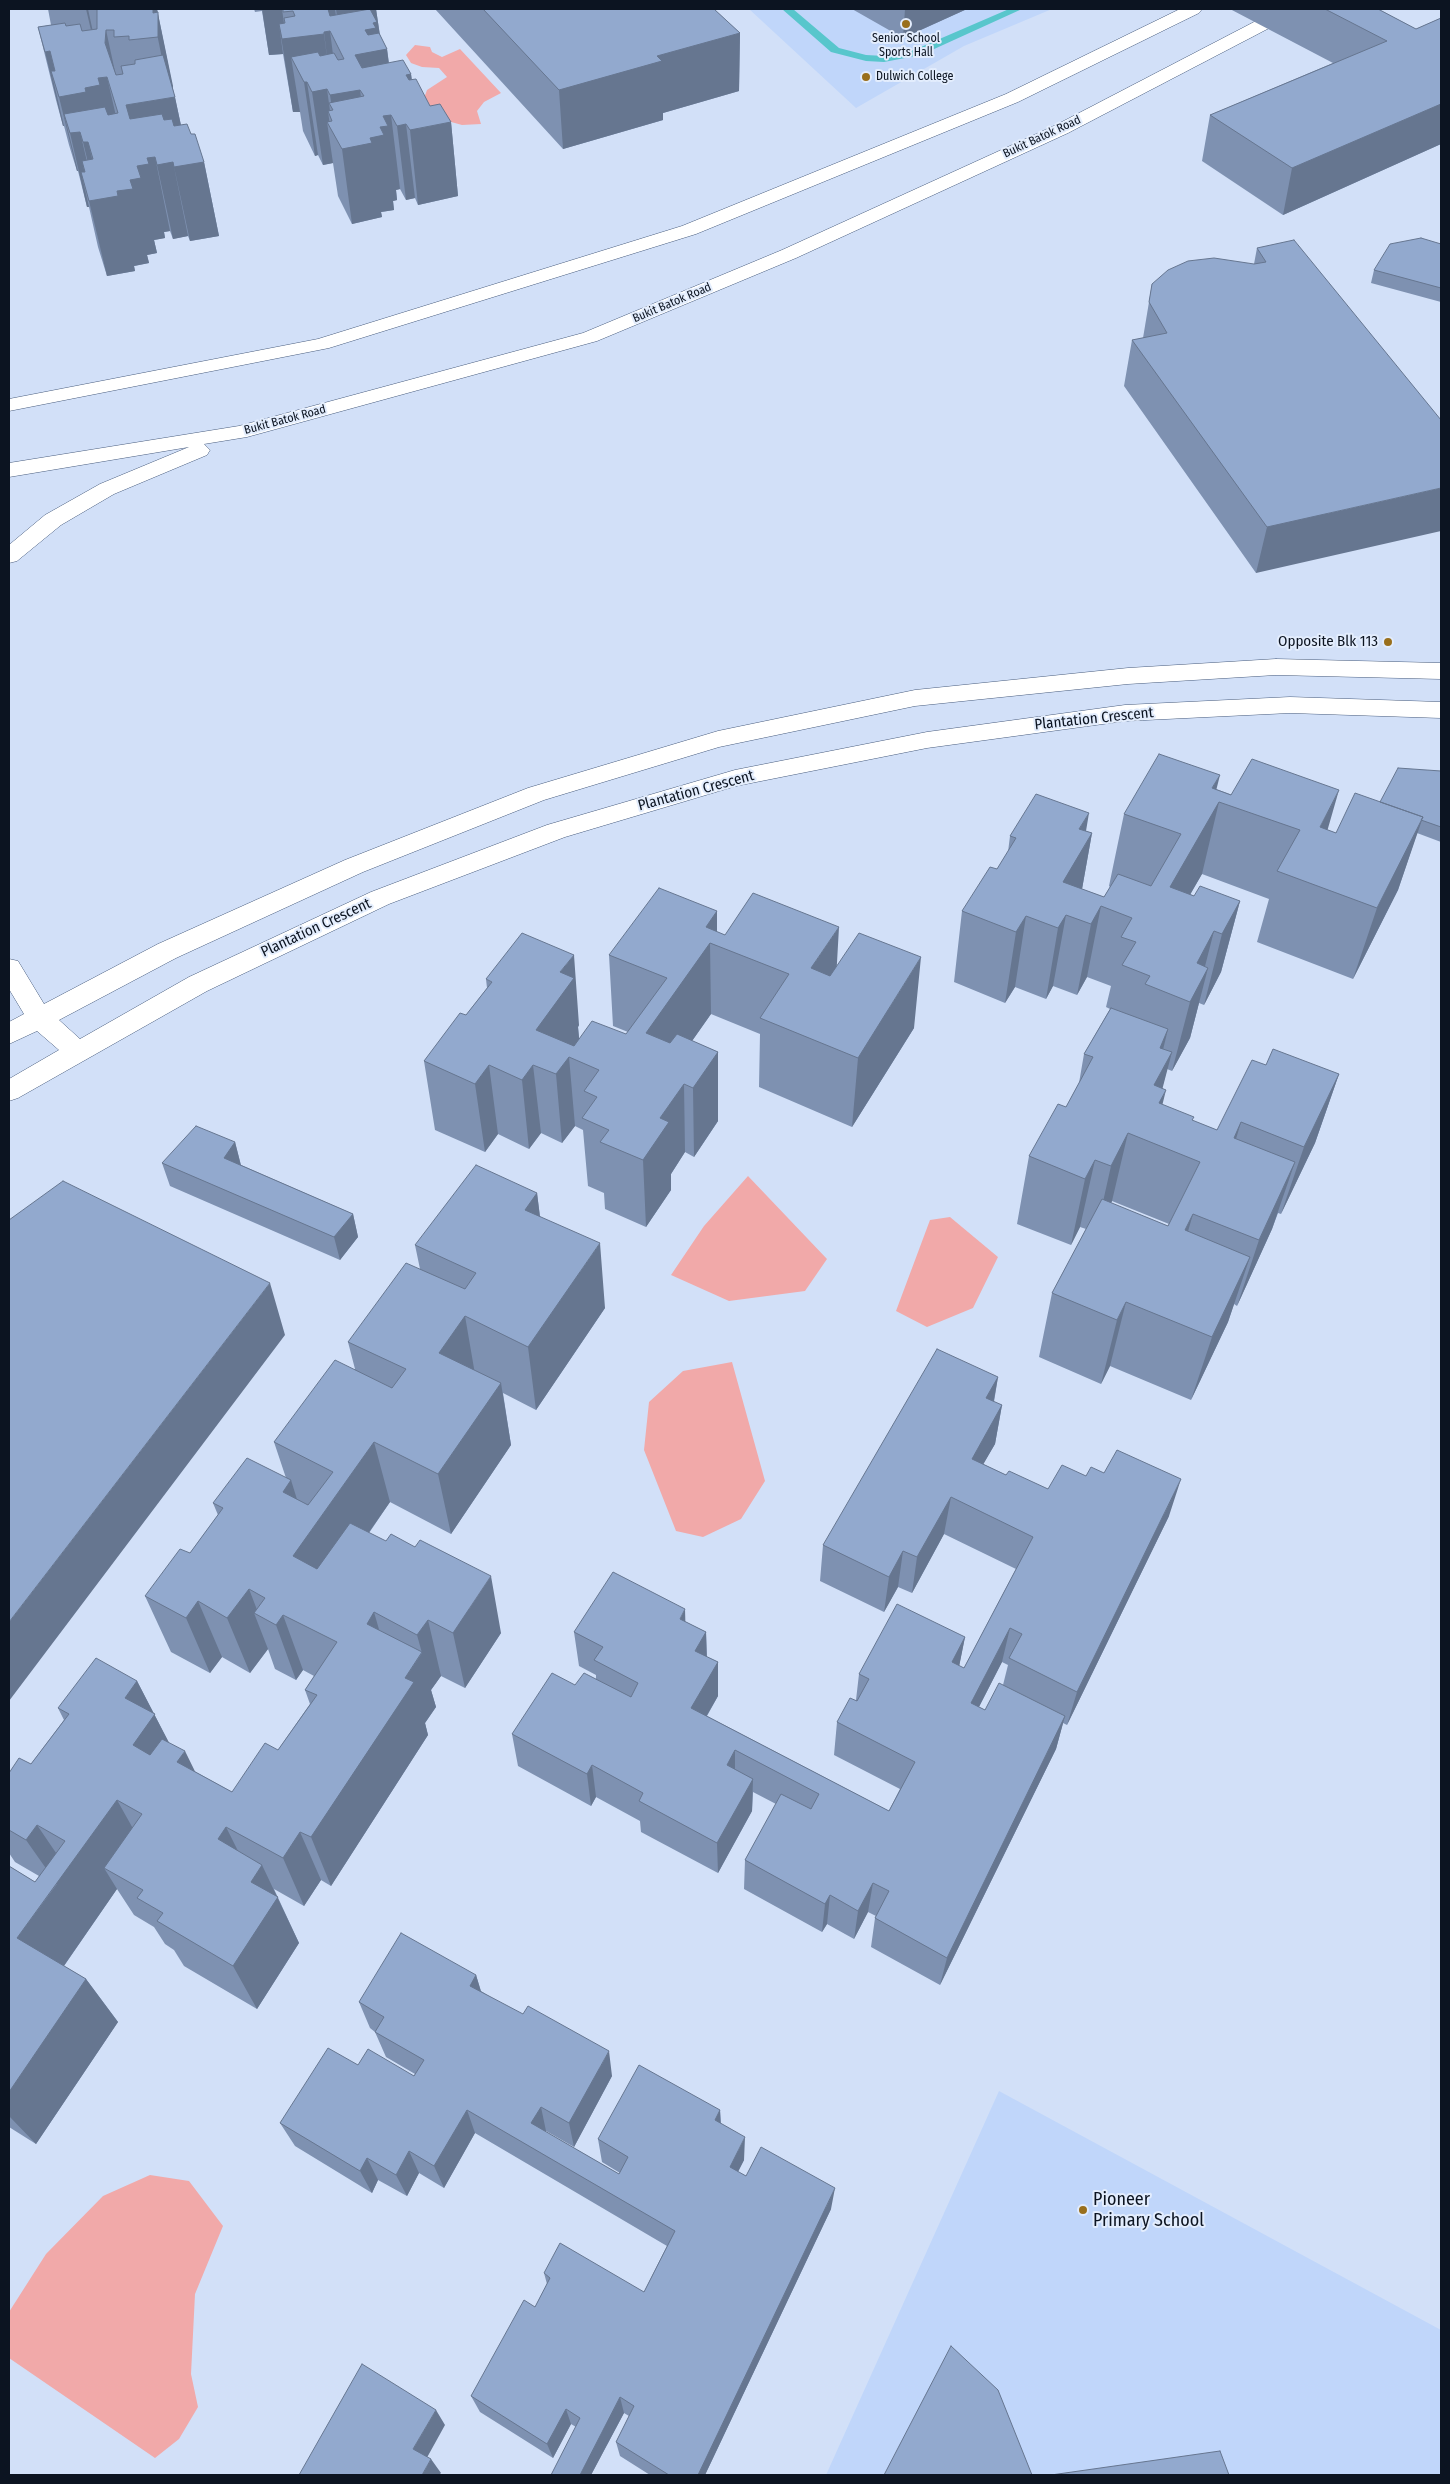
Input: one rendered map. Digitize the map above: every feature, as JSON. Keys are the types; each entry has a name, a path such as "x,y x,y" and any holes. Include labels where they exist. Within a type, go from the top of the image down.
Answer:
{"main road":[{"path":"9,405 322,344 689,230 1012,98 1193,9"},
{"name":"Bukit Batok Road","path":"9,470 240,432 590,337 788,254 1062,129 1292,9"},
{"path":"9,556 53,520 107,489 240,432"},
{"path":"9,1034 167,951 354,866 536,794 718,739 915,698 1128,676 1276,667 1441,671"},
{"name":"Plantation Crescent","path":"9,1091 198,984 380,898 556,830 735,778 927,740 1125,713 1290,705 1441,710"},
{"path":"9,968 40,1018 78,1052"}],"shaded area":[{"name":"Dulwich College","path":"749,9 1052,9 964,46 856,108"},
{"path":"415,45 430,47 432,52 442,57 460,49 501,93 484,102 477,111 481,124 462,125 444,120 423,101 427,90 447,77 439,68 422,67 411,63 406,55"},
{"path":"748,1176 827,1259 805,1291 729,1301 671,1275 704,1226"},
{"path":"950,1217 998,1257 973,1308 927,1327 896,1311 930,1220"},
{"path":"732,1362 765,1481 741,1519 703,1537 676,1531 644,1450 649,1402 683,1371"},
{"name":"Pioneer Primary School","path":"999,2091 1441,2330 1441,2475 826,2475"},
{"path":"150,2175 189,2181 223,2226 195,2294 191,2374 198,2407 179,2439 155,2458 9,2358 9,2312 46,2254 103,2196"}],"building":[{"path":"97,9 153,9 153,13 158,12 158,37 129,40 129,36 114,37 114,30 106,30 105,43 116,75 123,74 121,66 135,64 135,60 163,55 175,97 126,105 130,119 162,114 164,120 172,119 174,126 187,124 191,134 195,134 204,162 174,167 173,162 157,165 155,157 147,158 149,164 137,166 141,178 130,180 133,189 117,191 118,196 89,201 81,172 85,172 82,161 93,159 88,142 83,142 80,132 70,133 64,114 105,107 108,115 118,113 107,77 98,78 100,85 85,88 86,92 59,97 51,71 55,71 50,51 45,52 38,27 65,23 66,26 80,24 82,31 97,29"},
{"path":"283,9 328,9 330,16 370,9 377,22 373,23 376,28 365,30 368,35 379,33 387,49 355,55 362,68 403,60 411,74 406,75 409,80 416,79 430,106 440,104 451,122 410,130 406,124 397,126 391,115 383,116 388,126 380,127 384,135 370,138 372,143 342,149 327,122 332,121 328,111 333,110 329,103 364,96 360,90 330,95 327,89 312,92 307,82 304,82 291,57 318,52 320,56 334,53 338,60 344,59 330,31 324,32 324,34 282,39 279,24 285,23 284,18 295,16 293,11 283,12"},
{"path":"483,9 714,9 740,33 657,56 662,61 559,90"},
{"path":"1325,9 1378,9 1416,29 1441,18 1441,104 1292,168 1210,115 1387,41"},
{"path":"1421,238 1441,244 1441,288 1374,270 1390,244"},
{"path":"1294,240 1441,420 1441,488 1267,527 1132,340 1167,333 1149,302 1152,284 1168,270 1188,261 1214,258 1254,264 1266,262 1257,248"},
{"path":"1159,754 1220,775 1212,788 1231,795 1252,759 1339,790 1320,827 1336,833 1355,793 1423,817 1377,908 1277,871 1300,830 1219,802 1170,887 1194,896 1200,886 1240,901 1222,934 1214,931 1197,963 1208,968 1190,1002 1145,984 1150,976 1122,965 1136,942 1121,937 1132,918 1101,906 1091,924 1066,915 1058,928 1026,916 1016,932 962,911 990,867 997,869 1016,838 1010,836 1036,794 1089,813 1079,829 1092,833 1063,882 1104,897 1118,874 1151,886 1181,834 1124,814"},
{"path":"1398,768 1441,771 1441,827 1421,820 1423,817 1380,802"},
{"path":"659,888 717,911 706,927 725,935 753,893 839,927 811,968 830,976 859,933 921,957 858,1058 760,1018 789,974 710,943 646,1033 670,1043 677,1034 718,1052 693,1088 684,1084 660,1118 669,1122 643,1160 600,1142 609,1130 582,1118 597,1097 584,1091 599,1070 569,1057 556,1074 533,1065 522,1080 489,1065 475,1084 424,1061 460,1013 466,1015 492,982 486,979 522,933 574,955 560,972 574,978 536,1030 574,1046 592,1021 626,1034 667,978 609,955"},
{"path":"1111,1008 1168,1029 1160,1048 1172,1052 1154,1085 1166,1090 1159,1103 1194,1117 1192,1120 1217,1130 1252,1060 1266,1065 1273,1049 1339,1074 1304,1147 1241,1122 1234,1138 1295,1162 1259,1240 1193,1214 1185,1230 1250,1257 1212,1337 1126,1302 1117,1320 1052,1293 1102,1199 1168,1226 1200,1162 1128,1133 1111,1166 1095,1160 1085,1179 1029,1156 1058,1104 1066,1107 1093,1057 1084,1054"},
{"path":"196,1126 235,1142 224,1158 353,1214 334,1237 162,1163"},
{"path":"476,1165 537,1193 525,1210 600,1243 528,1347 465,1316 439,1353 501,1383 438,1474 374,1442 293,1556 317,1569 350,1523 386,1541 391,1534 415,1547 420,1540 491,1576 453,1633 428,1620 417,1635 374,1612 367,1624 422,1652 405,1678 414,1682 311,1837 300,1832 283,1858 226,1827 218,1839 262,1865 251,1882 278,1897 233,1966 157,1921 163,1913 137,1898 143,1890 104,1868 142,1814 117,1800 17,1938 86,1979 9,2092 9,1866 35,1882 65,1841 37,1825 26,1840 9,1830 9,1773 19,1758 31,1764 69,1714 58,1708 96,1658 137,1681 125,1698 155,1714 133,1745 150,1755 162,1739 185,1751 177,1762 232,1792 265,1743 278,1750 317,1695 305,1690 337,1642 283,1615 276,1625 254,1613 265,1598 249,1589 227,1618 198,1601 186,1618 145,1596 180,1549 190,1553 223,1508 213,1503 247,1458 291,1480 283,1492 308,1505 333,1472 274,1442 335,1360 392,1388 406,1369 348,1342 406,1263 465,1289 476,1273 415,1245"},
{"path":"63,1181 270,1283 9,1622 9,1220"},
{"path":"937,1349 998,1377 986,1398 1002,1405 972,1459 1006,1475 1009,1471 1048,1489 1062,1465 1086,1476 1091,1467 1104,1473 1117,1450 1181,1479 1077,1692 1009,1658 1022,1634 1010,1628 971,1703 985,1710 999,1683 1065,1716 947,1958 875,1918 889,1891 873,1883 858,1911 830,1895 825,1904 745,1860 781,1794 811,1809 819,1794 735,1750 727,1765 753,1779 717,1843 639,1801 643,1793 592,1765 587,1774 512,1734 552,1673 575,1685 584,1673 631,1697 638,1683 594,1660 603,1647 574,1632 613,1572 685,1609 680,1619 706,1632 695,1651 718,1662 691,1708 889,1811 915,1762 837,1722 850,1698 857,1701 869,1679 859,1674 897,1604 965,1637 952,1662 964,1668 1033,1537 951,1497 917,1557 903,1551 889,1577 823,1545"},
{"path":"401,1933 476,1975 470,1986 523,2014 528,2006 609,2051 569,2123 541,2107 531,2123 619,2174 628,2157 598,2139 639,2065 720,2110 715,2120 745,2137 730,2167 746,2176 761,2147 835,2188 698,2475 669,2475 616,2442 634,2406 620,2397 580,2475 551,2475 580,2418 566,2409 547,2444 471,2396 524,2300 535,2307 550,2278 544,2273 560,2243 644,2292 675,2231 467,2110 434,2166 409,2151 396,2175 367,2158 360,2171 280,2123 328,2048 358,2065 368,2049 414,2076 424,2060 375,2032 384,2017 359,2002"},
{"path":"951,2346 998,2390 1032,2475 884,2475"},
{"path":"362,2364 436,2410 413,2449 431,2459 422,2475 299,2475"},
{"path":"1220,2451 1229,2475 1051,2475"}],"waterway":[{"path":"787,9 835,50 866,58 884,59 917,53 1017,9"}],"place":[{"name":"Senior School Sports Hall","path":"906,24"},
{"name":"Dulwich College","path":"866,77"},
{"name":"Opposite Blk 113","path":"1388,642"},
{"name":"Pioneer Primary School","path":"1083,2210"}]}
